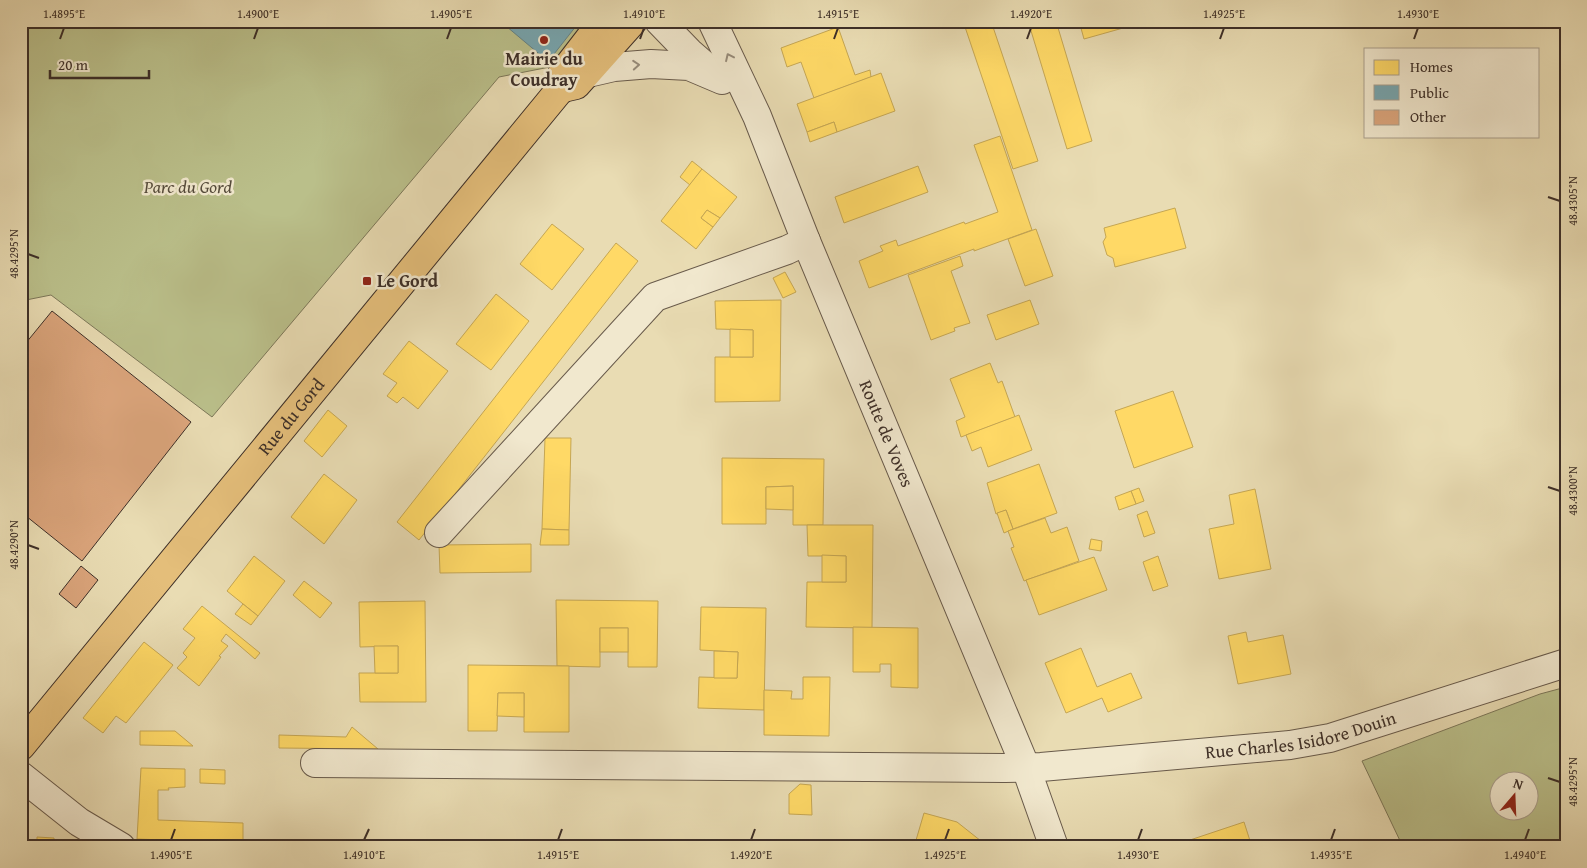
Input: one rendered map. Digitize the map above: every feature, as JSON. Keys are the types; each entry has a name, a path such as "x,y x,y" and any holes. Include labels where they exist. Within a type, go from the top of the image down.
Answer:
{"main road":[{"name":"Rue du Gord","path":"21,746 558,92 563,88 576,86 579,68 603,21"},
{"name":"Rue du Gord","path":"579,68 633,21"}],"street":[{"path":"659,21 757,116"},
{"name":"Route de Voves","path":"712,21 757,116 806,241 1026,768 1054,847"},
{"path":"579,68 652,64 689,66 722,80"},
{"path":"439,533 655,297 787,250 806,241"},
{"name":"Rue Charles Isidore Douin","path":"316,763 1026,768 1290,745 1330,738 1566,663"},
{"path":"21,776 79,822 121,847"}],"green space":[{"name":"Parc du Gord","path":"21,21 598,21 560,65 499,77 212,417 51,295 21,301"},
{"path":"1566,687 1566,847 1403,847 1362,761 1540,694"}],"building: Homes":[{"path":"963,21 991,21 1038,161 1013,169"},
{"path":"1028,21 1056,21 1092,141 1067,149"},
{"path":"1079,21 1148,21 1084,39"},
{"path":"838,27 855,75 870,70 871,77 814,98 801,62 787,67 781,48"},
{"path":"881,73 895,111 837,132 834,122 807,132 797,104"},
{"path":"834,122 837,132 810,142 807,132"},
{"path":"1000,136 1032,230 974,251 974,249 869,288 859,261 883,251 880,246 896,240 898,246 998,212 974,145"},
{"path":"692,161 702,169 690,185 680,177"},
{"path":"918,166 928,192 844,223 835,197"},
{"path":"702,169 737,197 720,218 707,210 701,218 713,227 696,249 661,221"},
{"path":"1175,208 1186,248 1115,267 1113,258 1107,255 1103,242 1106,237 1104,228"},
{"path":"707,210 720,218 713,227 701,218"},
{"path":"552,224 584,249 552,290 520,264"},
{"path":"1036,229 1053,276 1025,286 1008,239"},
{"path":"616,243 638,261 419,540 397,522"},
{"path":"960,256 963,266 951,271 970,323 954,328 955,331 931,340 908,275"},
{"path":"785,272 796,292 783,298 773,278"},
{"path":"496,294 529,321 491,370 456,344"},
{"path":"781,300 780,401 715,402 715,357 753,357 753,330 716,329 715,301"},
{"path":"1030,300 1039,324 996,340 987,315"},
{"path":"730,329 753,330 753,357 730,357"},
{"path":"409,341 448,371 418,409 403,397 397,403 387,396 397,383 383,374"},
{"path":"990,363 998,383 1002,381 1015,417 961,437 956,421 965,417 950,379"},
{"path":"1173,391 1193,447 1134,468 1115,411"},
{"path":"328,410 347,426 322,457 304,441"},
{"path":"1019,415 1032,450 988,467 981,447 972,451 966,435"},
{"path":"545,438 571,438 569,530 542,529"},
{"path":"722,458 824,459 823,525 793,525 793,486 766,487 766,524 722,524"},
{"path":"1039,464 1057,513 1013,529 1006,510 996,514 987,483"},
{"path":"324,474 357,500 324,544 291,517"},
{"path":"793,486 793,510 766,509 766,487"},
{"path":"1139,488 1144,501 1136,504 1131,491"},
{"path":"1255,489 1271,569 1219,579 1209,529 1234,524 1229,495"},
{"path":"1131,491 1136,504 1119,510 1115,497"},
{"path":"1006,510 1013,529 1004,533 997,513"},
{"path":"1147,511 1155,533 1144,537 1137,515"},
{"path":"1045,518 1051,533 1067,527 1079,561 1024,581 1011,548 1014,547 1008,531"},
{"path":"807,525 873,525 872,628 806,627 807,582 846,582 846,556 808,556"},
{"path":"542,529 569,530 569,545 540,545"},
{"path":"1091,539 1102,541 1101,551 1089,549"},
{"path":"531,544 531,572 440,573 439,545"},
{"path":"822,555 846,556 846,582 822,582"},
{"path":"254,556 285,581 258,616 227,591"},
{"path":"1158,556 1168,586 1153,591 1143,562"},
{"path":"1094,557 1107,590 1039,615 1026,580"},
{"path":"304,581 332,603 320,618 293,595"},
{"path":"556,600 658,601 657,667 628,667 628,628 600,628 600,667 557,666"},
{"path":"425,601 426,702 360,702 359,673 398,673 398,646 360,647 359,602"},
{"path":"243,604 258,616 251,625 235,614"},
{"path":"202,606 260,653 255,659 226,634 221,641 228,646 199,686 177,668 187,657 183,653 195,638 183,629"},
{"path":"701,607 766,608 764,710 698,708 699,677 737,678 738,652 700,650"},
{"path":"853,627 918,628 918,688 891,687 891,664 880,664 880,672 853,672"},
{"path":"600,628 628,628 628,652 600,652"},
{"path":"1246,632 1248,642 1283,635 1291,674 1238,684 1228,636"},
{"path":"144,642 173,665 126,723 116,716 103,733 83,718"},
{"path":"374,646 398,646 398,673 375,673"},
{"path":"1081,648 1097,687 1131,673 1142,698 1108,712 1102,698 1066,713 1045,663"},
{"path":"714,651 738,652 737,678 714,678"},
{"path":"468,665 569,666 569,732 524,732 524,693 498,693 497,731 468,731"},
{"path":"803,677 830,677 829,736 764,735 764,690 792,691 791,699 803,699"},
{"path":"498,693 524,693 524,717 497,716"},
{"path":"352,727 378,749 279,748 279,735 346,737"},
{"path":"140,731 175,731 193,746 140,745"},
{"path":"141,768 185,769 185,787 158,790 158,820 243,823 243,843 137,839"},
{"path":"200,769 225,770 225,784 200,783"},
{"path":"800,784 811,785 812,815 789,814 789,794"},
{"path":"924,813 957,822 981,841 985,847 914,847"},
{"path":"1244,822 1252,847 1172,846"},
{"path":"37,837 54,838 54,847 37,847"}],"building: Public":[{"name":"Mairie du Coudray","path":"500,21 580,21 547,63 544,58"}],"building: Other":[{"path":"52,311 191,422 82,561 21,512 21,349"},
{"path":"81,566 98,580 76,608 59,594"}],"place":[{"name":"Mairie du Coudray","path":"544,40"},
{"name":"Le Gord","path":"367,281"}]}
